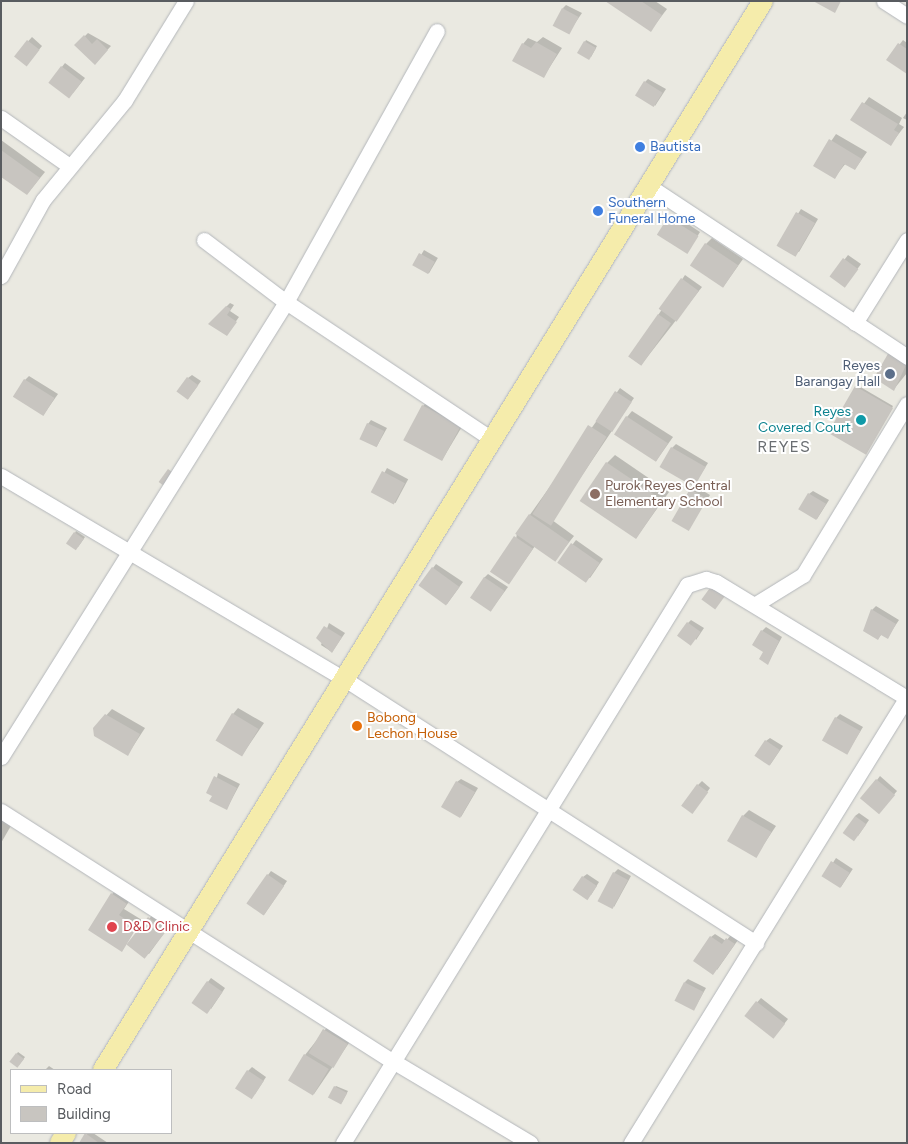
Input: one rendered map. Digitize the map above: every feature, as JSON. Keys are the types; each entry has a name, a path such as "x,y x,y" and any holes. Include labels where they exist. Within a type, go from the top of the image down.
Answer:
{"main road":[{"path":"104,1069 186,929 493,440 763,1"}],"street":[{"path":"1,276 68,165 125,100 186,1"},
{"path":"884,1 907,16"},
{"path":"1,757 286,302 437,31"},
{"path":"1,118 68,165"},
{"path":"649,186 907,357"},
{"path":"204,240 286,302 493,440"},
{"path":"855,323 907,240"},
{"path":"756,604 804,575 907,404"},
{"path":"1,476 343,678 756,943"},
{"path":"343,1143 392,1060 686,585 706,579 756,604 907,697 632,1143"},
{"path":"1,811 392,1060 530,1143"}],"building":[{"path":"605,1 641,1 662,15 651,32"},
{"path":"813,1 841,1 835,13"},
{"path":"562,8 579,17 569,35 553,26"},
{"path":"84,35 92,44 97,39 108,50 95,65 74,45"},
{"path":"27,40 40,50 27,66 14,57"},
{"path":"584,41 596,48 589,60 577,53"},
{"path":"536,42 557,54 544,78 512,61 522,43 531,48"},
{"path":"898,43 907,49 907,74 886,60"},
{"path":"61,66 82,82 69,98 48,83"},
{"path":"644,81 663,93 654,107 635,95"},
{"path":"862,102 898,124 894,130 899,133 891,146 850,120"},
{"path":"829,139 862,159 855,170 844,164 835,179 813,166"},
{"path":"1,150 40,178 27,195 1,177"},
{"path":"796,212 815,223 796,257 776,246"},
{"path":"668,217 699,236 687,254 657,235"},
{"path":"705,243 738,265 723,288 690,265"},
{"path":"419,253 435,262 428,274 412,265"},
{"path":"843,258 858,269 845,288 829,277"},
{"path":"681,278 699,291 676,322 659,309"},
{"path":"226,306 231,309 227,315 237,322 227,336 208,324"},
{"path":"658,314 671,323 641,366 628,357"},
{"name":"Reyes Barangay Hall","path":"889,352 907,363 894,391 874,378"},
{"path":"187,377 198,385 188,400 176,392"},
{"path":"24,379 55,398 43,416 13,397"},
{"name":"Reyes Covered Court","path":"855,386 893,408 866,455 828,433"},
{"path":"615,391 632,402 612,432 595,421"},
{"path":"422,405 461,426 442,461 403,440"},
{"path":"626,416 668,443 656,462 614,434"},
{"path":"367,423 384,431 377,447 359,439"},
{"path":"588,425 607,437 551,526 532,514"},
{"path":"671,447 706,467 694,487 660,467"},
{"path":"606,462 662,500 636,539 580,501"},
{"path":"168,469 175,474 166,487 159,482"},
{"path":"382,471 405,483 394,504 371,492"},
{"path":"690,489 707,499 689,531 672,521"},
{"path":"808,493 826,504 816,520 798,509"},
{"path":"529,514 569,542 555,562 515,534"},
{"path":"74,532 84,539 76,550 66,543"},
{"path":"514,536 533,549 509,585 490,572"},
{"path":"571,543 600,563 586,583 557,563"},
{"path":"432,567 460,587 446,606 418,586"},
{"path":"484,577 505,591 491,612 470,598"},
{"path":"712,585 726,595 715,610 701,600"},
{"path":"871,609 896,624 888,639 881,635 878,640 863,631"},
{"path":"687,622 701,632 691,646 677,636"},
{"path":"324,626 342,637 332,653 316,638"},
{"path":"761,630 779,641 768,665 759,659 763,652 752,645"},
{"path":"232,713 259,729 242,756 216,740"},
{"path":"105,714 140,734 128,756 94,736 93,728"},
{"path":"835,717 860,731 847,755 822,741"},
{"path":"765,740 780,750 769,766 754,756"},
{"path":"214,776 237,788 227,810 209,801 212,796 206,793"},
{"path":"876,779 895,795 879,814 860,798"},
{"path":"456,781 475,792 460,818 441,807"},
{"path":"697,784 708,792 692,814 681,806"},
{"path":"742,815 771,832 756,858 727,841"},
{"path":"855,816 866,824 854,841 843,833"},
{"path":"831,861 850,873 840,888 821,876"},
{"path":"613,872 628,880 613,909 598,901"},
{"path":"267,874 284,886 264,916 246,903"},
{"path":"582,876 597,886 587,900 572,890"},
{"path":"111,893 127,904 119,915 137,927 122,952 88,930"},
{"path":"148,917 166,931 145,959 126,945"},
{"path":"710,936 722,944 726,938 735,944 713,975 693,961"},
{"path":"207,981 223,992 207,1014 192,1003"},
{"path":"684,982 704,992 694,1011 674,1001"},
{"path":"756,1001 785,1024 773,1039 744,1016"},
{"path":"323,1029 348,1044 333,1068 309,1053"},
{"path":"16,1053 24,1059 17,1068 9,1062"},
{"path":"304,1054 329,1069 313,1096 288,1081"},
{"path":"247,1070 264,1081 252,1099 235,1088"},
{"path":"334,1086 347,1093 341,1105 328,1097"},
{"path":"84,1134 86,1134 99,1143 79,1143"}],"place":[{"name":"Bautista","path":"640,147"},
{"name":"Southern Funeral Home","path":"598,211"},
{"name":"Reyes Barangay Hall","path":"890,374"},
{"name":"Reyes Covered Court","path":"861,420"},
{"name":"Purok Reyes Central Elementary School","path":"595,494"},
{"name":"Bobong Lechon House","path":"357,726"},
{"name":"D&D Clinic","path":"112,927"}],"district":[{"name":"REYES","path":"784,447"}]}
